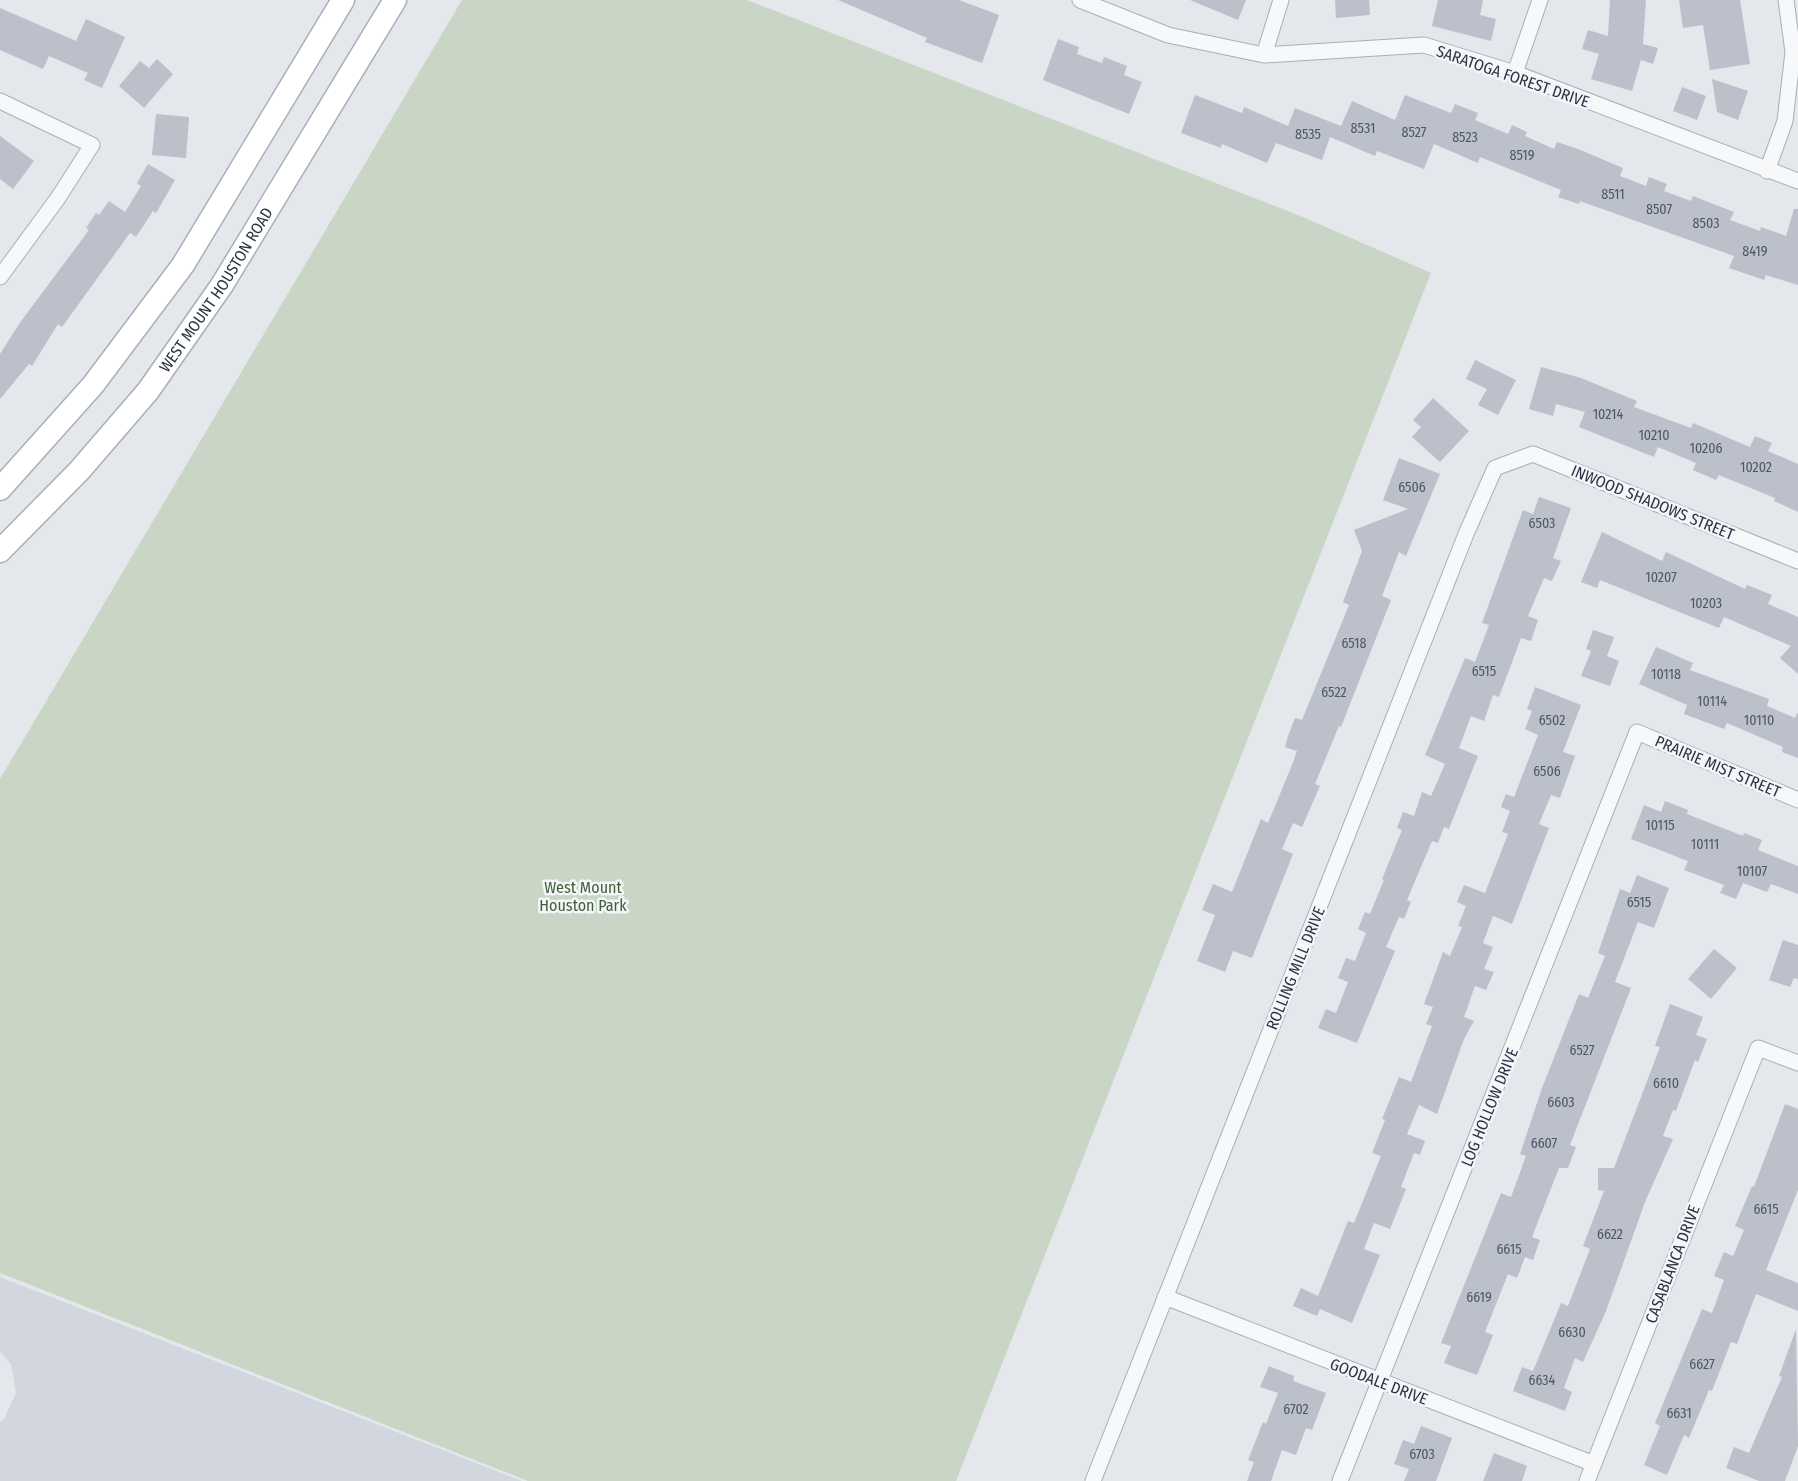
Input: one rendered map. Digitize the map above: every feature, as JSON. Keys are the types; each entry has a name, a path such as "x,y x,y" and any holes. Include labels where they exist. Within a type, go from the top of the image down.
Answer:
{"main road":[{"path":"0,489 93,385 183,265 343,0"},
{"name":"WEST MOUNT HOUSTON ROAD","path":"0,551 79,471 148,391 222,285 395,0"}],"street":[{"name":"SARATOGA FOREST DRIVE","path":"1080,0 1168,35 1264,55 1424,45 1515,73 1798,181"},
{"path":"1264,55 1281,0"},
{"path":"1515,73 1540,0"},
{"path":"1767,171 1785,120 1793,52 1786,0"},
{"path":"0,101 92,145 58,198 0,277"},
{"name":"INWOOD SHADOWS STREET","path":"1508,463 1533,454 1798,561"},
{"name":"ROLLING MILL DRIVE","path":"1093,1481 1466,534 1496,468 1508,463"},
{"name":"PRAIRIE MIST STREET","path":"1637,732 1798,800"},
{"name":"LOG HOLLOW DRIVE","path":"1340,1481 1637,732"},
{"name":"CASABLANCA DRIVE","path":"1587,1481 1758,1048 1798,1064"},
{"name":"GOODALE DRIVE","path":"1165,1297 1594,1464"}],"shaded area":[{"path":"0,1277 522,1481 0,1481 0,1422 4,1419 16,1393 11,1364 0,1352"}],"green space":[{"name":"West Mount Houston Park","path":"462,0 747,0 1303,217 1431,273 956,1481 528,1481 0,1273 0,779"}],"building":[{"path":"838,0 959,0 999,15 982,63 925,42 927,38"},
{"path":"1190,0 1246,0 1238,20"},
{"path":"1335,0 1369,0 1370,15 1336,18"},
{"path":"1438,0 1483,0 1480,15 1496,19 1491,41 1432,26"},
{"path":"1610,0 1646,0 1643,44 1658,48 1653,64 1641,60 1632,91 1591,79 1599,54 1582,49 1588,30 1608,36"},
{"path":"1679,0 1740,0 1750,64 1710,70 1703,25 1683,28"},
{"path":"0,8 76,41 86,19 125,37 102,88 84,80 88,73 49,56 43,69 0,50"},
{"path":"1058,39 1079,47 1077,54 1102,63 1104,57 1127,66 1124,75 1142,82 1129,114 1043,80"},
{"path":"157,59 173,74 144,108 119,86 140,61 149,68"},
{"path":"1712,79 1748,91 1738,120 1717,112"},
{"path":"1682,87 1706,96 1697,120 1673,111"},
{"path":"1195,95 1242,113 1244,107 1288,126 1295,108 1341,126 1352,101 1395,120 1405,95 1451,113 1455,104 1478,113 1475,120 1508,134 1512,125 1527,132 1525,136 1554,149 1557,142 1623,168 1620,176 1646,186 1649,177 1667,184 1664,191 1691,201 1693,196 1734,212 1730,220 1760,231 1761,227 1786,236 1794,209 1798,209 1798,285 1766,275 1764,280 1729,268 1734,256 1580,201 1579,204 1558,197 1561,190 1480,157 1478,163 1434,144 1424,169 1377,151 1375,156 1330,137 1322,160 1276,143 1267,163 1222,144 1221,148 1181,133"},
{"path":"156,114 189,117 186,158 152,155"},
{"path":"0,136 34,161 13,189 0,179"},
{"path":"148,164 175,180 156,213 153,211 136,237 130,233 62,327 58,324 32,366 29,364 0,399 0,354 19,324 89,230 86,228 96,213 99,215 109,201 125,212 141,186 137,183"},
{"path":"1475,360 1516,380 1498,415 1478,405 1487,389 1466,379"},
{"path":"1541,367 1581,378 1637,401 1634,407 1691,428 1693,423 1750,447 1755,436 1772,443 1768,451 1798,464 1798,512 1774,501 1775,498 1719,475 1716,480 1693,470 1696,463 1658,447 1654,457 1579,427 1585,412 1556,404 1553,416 1529,409"},
{"path":"1433,398 1469,431 1440,462 1412,437 1421,427 1413,420"},
{"path":"1399,458 1440,474 1406,556 1399,552 1382,596 1391,600 1341,727 1339,726 1315,784 1320,786 1302,827 1293,823 1282,849 1293,854 1252,958 1233,951 1225,972 1197,961 1215,915 1202,910 1213,884 1232,892 1261,819 1268,823 1292,765 1297,751 1285,747 1288,736 1295,718 1302,720 1349,605 1343,602 1362,551 1354,530 1408,509 1383,500"},
{"path":"1539,497 1571,508 1553,558 1561,561 1552,581 1544,578 1528,616 1538,620 1531,641 1521,638 1499,697 1493,695 1484,721 1471,716 1459,748 1478,756 1449,829 1444,827 1438,843 1432,841 1407,900 1411,902 1404,919 1399,917 1386,947 1395,951 1357,1043 1318,1028 1326,1009 1336,1013 1348,982 1338,978 1346,958 1355,961 1366,933 1358,929 1365,912 1370,914 1384,880 1382,879 1402,830 1397,828 1403,812 1414,816 1422,792 1431,796 1445,764 1425,755 1465,658 1475,662 1489,625 1482,623 1523,510 1533,514"},
{"path":"1602,532 1662,561 1666,552 1745,589 1747,585 1772,595 1768,604 1798,617 1798,674 1780,658 1791,646 1724,617 1719,628 1600,580 1597,588 1581,582"},
{"path":"1593,630 1614,637 1607,656 1619,661 1610,686 1581,676 1591,651 1586,649"},
{"path":"1656,647 1693,663 1690,670 1769,699 1767,706 1795,718 1798,712 1798,758 1782,752 1783,747 1727,723 1724,729 1684,714 1687,705 1639,684"},
{"path":"1535,687 1581,705 1563,752 1575,756 1560,798 1551,795 1539,824 1549,828 1512,924 1493,916 1483,943 1493,947 1484,969 1494,972 1486,990 1475,986 1464,1017 1474,1021 1464,1039 1437,1114 1419,1105 1407,1134 1425,1141 1420,1155 1414,1153 1401,1187 1406,1189 1390,1229 1374,1223 1364,1249 1380,1255 1352,1323 1320,1309 1317,1316 1293,1306 1301,1288 1318,1296 1348,1221 1354,1223 1381,1156 1372,1153 1385,1120 1382,1119 1399,1077 1411,1082 1432,1026 1426,1024 1433,1007 1424,1004 1443,952 1450,956 1462,927 1458,926 1466,906 1457,902 1464,885 1485,893 1508,834 1502,832 1510,811 1501,807 1506,794 1514,797 1538,735 1525,729 1532,711 1527,709"},
{"path":"1665,801 1688,810 1687,814 1743,836 1744,833 1762,840 1758,850 1798,866 1798,894 1771,884 1767,892 1743,883 1736,899 1720,893 1724,885 1684,870 1688,861 1631,839 1644,805 1661,812"},
{"path":"1637,875 1669,888 1654,928 1638,922 1615,982 1631,988 1570,1145 1576,1147 1568,1168 1559,1168 1532,1237 1540,1240 1533,1260 1525,1257 1517,1278 1508,1274 1485,1332 1493,1335 1477,1375 1444,1363 1451,1346 1441,1343 1501,1193 1511,1197 1526,1156 1520,1154 1542,1088 1579,994 1588,998 1605,956 1598,953 1620,889 1630,893"},
{"path":"1783,940 1798,945 1798,979 1794,978 1790,987 1769,980"},
{"path":"1714,949 1737,968 1711,999 1688,979"},
{"path":"1670,1004 1703,1017 1696,1035 1707,1039 1698,1062 1695,1060 1676,1111 1673,1110 1663,1136 1673,1139 1645,1202 1606,1311 1583,1362 1575,1358 1564,1388 1572,1392 1565,1411 1513,1391 1522,1367 1533,1371 1561,1303 1568,1306 1590,1249 1583,1246 1604,1191 1598,1190 1598,1168 1614,1168 1660,1047 1655,1046"},
{"path":"1785,1104 1798,1109 1798,1190 1766,1270 1798,1283 1798,1311 1756,1294 1737,1344 1731,1342 1712,1391 1709,1390 1689,1438 1684,1435 1667,1475 1644,1465 1660,1426 1655,1423 1702,1309 1712,1313 1724,1280 1714,1276 1724,1252 1733,1256 1744,1230 1735,1226 1752,1186 1754,1187"},
{"path":"1796,1329 1798,1446 1785,1481 1759,1481 1726,1468 1734,1447 1749,1453 1782,1377 1779,1376"},
{"path":"1269,1366 1294,1376 1293,1381 1326,1393 1312,1430 1306,1428 1296,1455 1282,1450 1271,1481 1247,1481 1254,1462 1248,1460 1263,1422 1266,1424 1278,1393 1260,1387"},
{"path":"1421,1426 1452,1438 1436,1481 1404,1481 1409,1469 1394,1464 1403,1440 1414,1444"},
{"path":"1494,1453 1527,1466 1522,1481 1483,1481"}]}
